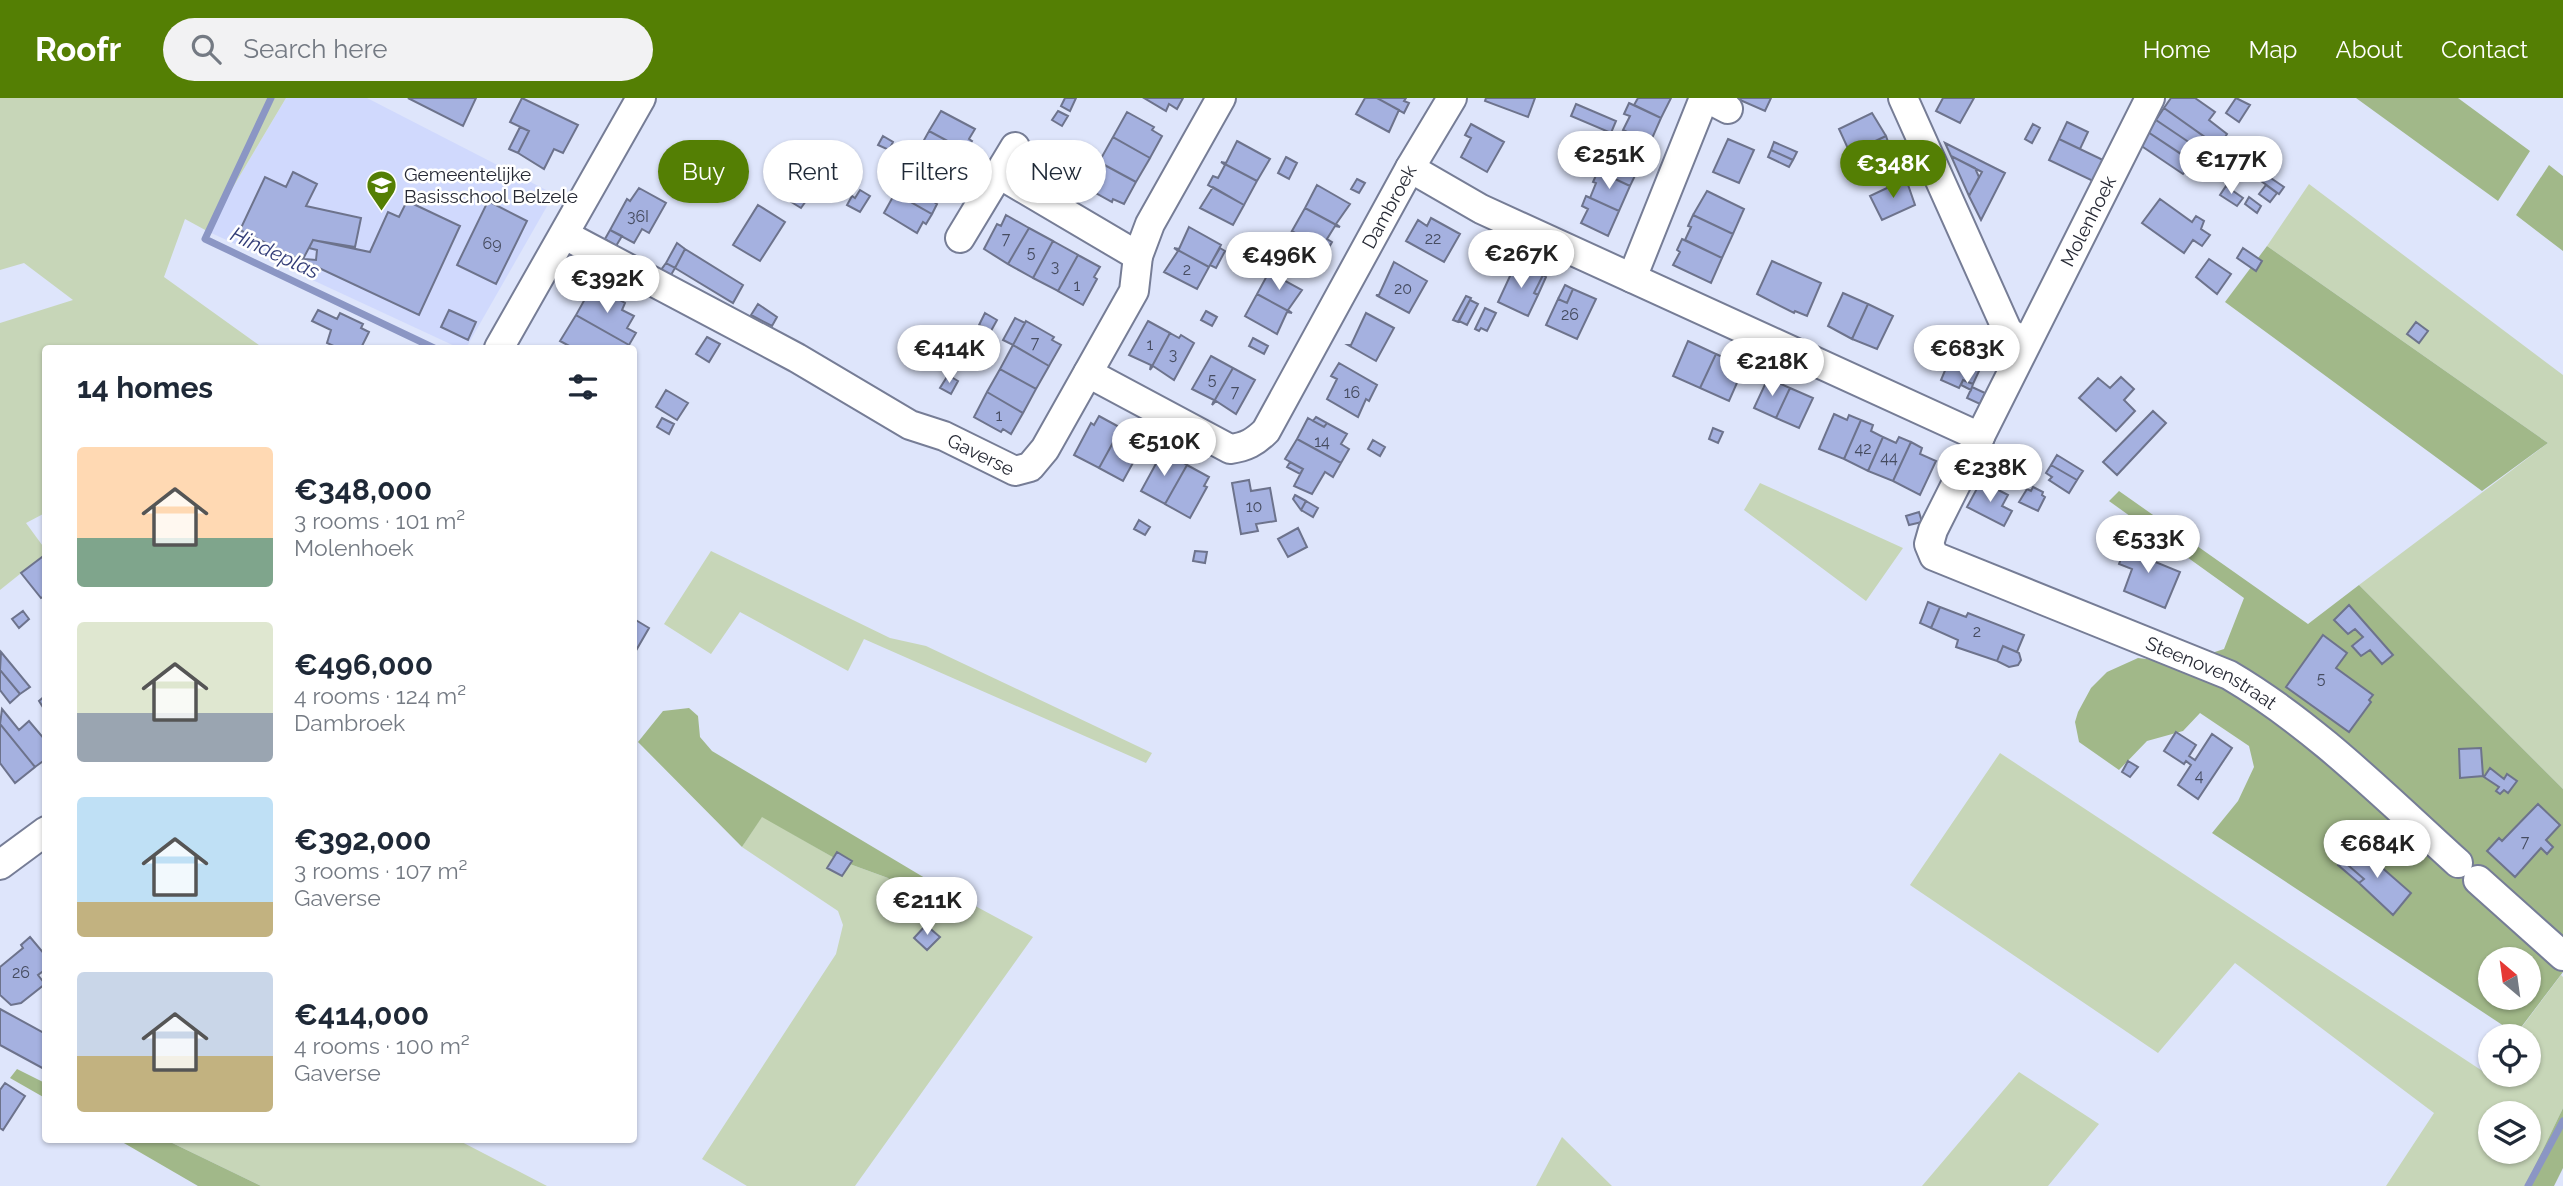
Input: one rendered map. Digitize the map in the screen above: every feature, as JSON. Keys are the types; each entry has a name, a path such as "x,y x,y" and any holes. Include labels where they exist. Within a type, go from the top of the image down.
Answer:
{"street":[{"path":"501,345 641,98"},
{"name":"Gaverse","path":"565,234 797,358 911,425 944,436 1015,471 1030,467 1045,449 1134,291 1138,256 1150,223 1221,98"},
{"path":"1410,168 1452,98"},
{"path":"1903,98 2008,332 2026,343"},
{"name":"Molenhoek","path":"1929,544 1933,530 2150,98"},
{"path":"1632,278 1713,102"},
{"path":"960,238 1006,162"},
{"name":"Dambroek","path":"1088,373 1230,449 1243,448 1256,441 1266,430 1410,168 1481,209 1980,437"},
{"path":"999,174 1138,256"},
{"name":"Steenovenstraat","path":"1929,544 1934,556 2229,676 2269,699 2325,744 2563,956"},
{"path":"0,865 42,834"}],"shaded area":[{"name":"Gemeentelijke Basisschool Belzele","path":"286,98 367,98 554,194 468,345 453,345 207,231"}],"green space":[{"path":"0,98 286,98 207,231 185,219 164,277 259,345 42,345 42,515 26,523 42,545 42,556 0,590 0,323 73,300 24,263 0,270"},
{"path":"2356,98 2458,98 2530,151 2498,201"},
{"path":"2549,165 2563,176 2563,251 2516,215"},
{"path":"2309,184 2563,375 2563,789 2359,585 2548,443 2267,246"},
{"path":"2267,246 2548,443 2482,491 2225,302"},
{"path":"1760,483 1903,548 1866,601 1744,510"},
{"path":"2119,491 2308,624 2359,585 2563,789 2563,972 2541,1001 2541,947 2478,947 2478,1009 2212,833 2238,801 2254,767 2249,746 2200,713 2183,731 2147,741 2119,770 2079,742 2075,722 2078,712 2091,688 2107,672 2138,658 2181,663 2224,649 2244,598 2109,501"},
{"path":"711,551 890,638 926,646 1152,753 1146,763 864,639 848,671 740,612 711,654 664,624"},
{"path":"689,708 698,716 700,737 712,751 940,887 923,914 899,903 888,878 836,859 762,817 742,847 638,742 663,711"},
{"path":"2000,753 2478,1068 2478,1087 2541,1087 2541,1024 2524,1024 2535,1010 2541,1010 2541,1002 2561,975 2563,977 2563,1108 2541,1153 2541,1101 2478,1101 2478,1164 2536,1164 2528,1186 2386,1186 2434,1113 2235,963 2158,1053 1910,885"},
{"path":"762,816 836,859 888,878 895,884 897,900 923,914 940,887 1033,937 855,1186 747,1186 702,1159 836,954 843,925 838,911 742,847"},
{"path":"2480,1010 2534,1010 2524,1024 2501,1024"},
{"path":"17,1069 42,1082 42,1096 10,1078"},
{"path":"2019,1072 2099,1124 2048,1186 1922,1186"},
{"path":"2563,1108 2563,1168 2554,1186 2528,1186 2536,1164 2541,1164 2541,1153"},
{"path":"1562,1137 1612,1186 1536,1186"},
{"path":"124,1143 172,1143 261,1186 198,1186"},
{"path":"172,1143 464,1143 547,1186 261,1186"}],"building":[{"path":"408,98 476,98 463,126"},
{"path":"522,98 578,125 563,153 554,149 544,169 518,153 529,131 510,122"},
{"path":"1065,98 1076,98 1070,111 1061,106"},
{"path":"1144,98 1183,98 1177,109 1169,104 1166,111"},
{"path":"1365,98 1377,98 1399,110 1389,132 1356,114"},
{"path":"1377,98 1406,98 1404,101 1409,103 1404,113"},
{"path":"1486,98 1535,98 1528,117 1485,101"},
{"path":"1638,98 1671,98 1661,118 1634,105"},
{"path":"1771,98 1765,111 1740,100"},
{"path":"1943,98 1974,98 1960,123 1936,111"},
{"path":"2171,98 2195,98 2215,112 2209,120 2227,134 2219,147 2164,108"},
{"path":"2236,98 2250,105 2239,122 2226,113"},
{"path":"1629,103 1661,118 1650,143 1623,130 1630,116 1624,114"},
{"path":"1576,104 1616,121 1611,133 1571,116"},
{"path":"2164,108 2219,147 2214,154 2196,141 2193,145 2156,120"},
{"path":"941,111 975,129 970,140 946,140 929,131"},
{"path":"1058,111 1068,116 1062,126 1052,120"},
{"path":"1127,112 1154,127 1152,130 1162,136 1150,158 1113,137"},
{"path":"1872,113 1886,136 1850,153 1839,129"},
{"path":"2156,120 2196,147 2193,152 2214,166 2209,173 2148,132"},
{"path":"2067,122 2088,132 2080,149 2059,139"},
{"path":"1471,124 1504,142 1487,172 1461,157 1471,138 1465,135"},
{"path":"2033,124 2040,128 2032,143 2025,139"},
{"path":"520,127 529,131 518,153 509,149"},
{"path":"929,131 946,140 924,140"},
{"path":"2148,132 2204,169 2198,177 2187,169 2183,174 2140,145"},
{"path":"1886,136 1895,162 1862,178 1850,153"},
{"path":"1113,137 1150,158 1136,182 1106,166 1106,150"},
{"path":"1728,139 1754,150 1739,183 1713,172"},
{"path":"2059,139 2103,160 2093,181 2049,160"},
{"path":"2224,140 2246,154 2241,163 2219,147"},
{"path":"1237,141 1270,159 1257,181 1221,162 1226,163"},
{"path":"1774,142 1797,152 1793,160 1771,150"},
{"path":"1945,143 2005,173 1981,220 1969,196 1982,172 1951,156"},
{"path":"2219,147 2224,151 2220,158 2214,154"},
{"path":"1612,148 1642,161 1630,186 1598,171 1603,161 1606,162"},
{"path":"1771,150 1793,160 1789,167 1768,157"},
{"path":"1951,156 1975,168 1979,177 1969,196"},
{"path":"1286,157 1297,163 1289,179 1278,173"},
{"path":"1221,162 1257,181 1244,205 1208,185 1213,176 1218,178 1225,165"},
{"path":"2250,164 2284,187 2279,194 2246,170"},
{"path":"1106,166 1136,182 1124,204 1113,199 1112,202 1106,199"},
{"path":"1598,171 1630,186 1619,211 1590,198"},
{"path":"293,172 317,184 306,206 361,218 355,247 313,240 302,261 240,230 265,177 286,187"},
{"path":"1357,179 1365,183 1359,193 1351,189"},
{"path":"1906,179 1915,205 1882,220 1870,196"},
{"path":"1317,185 1350,204 1336,224 1340,227 1305,208"},
{"path":"2266,185 2277,193 2270,202 2259,194"},
{"path":"2226,186 2243,198 2237,206 2220,195"},
{"path":"1213,187 1244,205 1233,225 1200,208"},
{"path":"639,188 658,199 658,203 666,203 649,233 642,229 634,243 610,230 627,199 630,201"},
{"path":"1707,191 1744,209 1733,234 1693,215"},
{"path":"863,192 870,196 860,212 847,205 863,203"},
{"path":"1586,196 1619,211 1608,236 1581,223 1588,209 1582,206"},
{"path":"2249,197 2261,206 2257,213 2245,204"},
{"path":"2160,199 2192,222 2196,216 2204,221 2201,229 2210,235 2202,246 2193,240 2184,253 2142,223"},
{"path":"407,201 460,226 419,315 304,261 316,260 317,250 309,248 313,240 370,252 388,212 399,217"},
{"path":"488,201 527,221 496,284 457,265"},
{"path":"890,203 913,203 932,214 926,224 923,222 917,233 884,213"},
{"path":"913,203 936,203 932,214"},
{"path":"758,205 785,222 760,261 733,245"},
{"path":"1305,208 1340,227 1335,226 1327,239 1332,242 1327,251 1292,231"},
{"path":"1006,215 1029,228 1008,264 984,249 997,224 1001,226"},
{"path":"1693,215 1733,234 1722,258 1685,240"},
{"path":"1431,218 1460,234 1444,262 1406,241 1418,220 1427,226"},
{"path":"1189,227 1221,245 1209,267 1174,248 1179,249"},
{"path":"1029,228 1053,241 1033,278 1008,264"},
{"path":"610,230 622,236 616,246 605,239"},
{"path":"1292,231 1322,248 1312,270 1280,252"},
{"path":"1682,239 1722,258 1711,283 1673,265 1680,252 1677,250"},
{"path":"1053,241 1078,255 1058,291 1033,278"},
{"path":"677,243 685,249 675,268 666,263"},
{"path":"1174,248 1209,267 1197,289 1164,272 1178,251"},
{"path":"1220,248 1225,251 1216,268 1210,265"},
{"path":"2243,248 2262,261 2256,271 2237,258"},
{"path":"685,249 743,285 733,303 675,268"},
{"path":"1078,255 1100,267 1094,277 1097,279 1083,305 1058,291"},
{"path":"2209,259 2231,274 2217,294 2196,277"},
{"path":"1772,261 1821,283 1807,316 1795,311 1794,313 1757,294"},
{"path":"1394,262 1427,281 1409,313 1376,295 1379,295"},
{"path":"666,263 675,268 671,275 661,270"},
{"path":"1516,263 1543,275 1534,293 1538,295 1528,316 1498,302"},
{"path":"1269,272 1302,290 1288,310 1292,313 1257,294"},
{"path":"1543,275 1546,277 1538,295 1534,293"},
{"path":"1565,285 1573,289 1567,303 1558,299"},
{"path":"598,288 625,303 622,310 634,316 627,328 636,333 629,345 576,315 590,290 596,293"},
{"path":"1573,289 1596,299 1577,339 1546,325 1558,299 1567,303"},
{"path":"1843,293 1868,304 1852,339 1828,326"},
{"path":"1257,294 1292,313 1287,312 1277,334 1245,316"},
{"path":"1466,296 1471,298 1458,322 1453,320"},
{"path":"1470,300 1478,304 1467,325 1459,321"},
{"path":"758,304 777,317 772,326 751,315"},
{"path":"1868,304 1893,316 1877,349 1852,339"},
{"path":"1485,308 1496,313 1487,331 1481,328 1479,331 1475,329"},
{"path":"318,310 337,319 340,313 363,324 361,328 369,332 362,345 331,345 327,343 331,330 312,321"},
{"path":"449,310 476,322 468,340 441,327"},
{"path":"1206,311 1217,317 1212,326 1201,320"},
{"path":"985,313 997,320 991,331 979,325"},
{"path":"1366,313 1394,328 1376,361 1348,345 1351,345"},
{"path":"576,315 629,345 567,345 560,341"},
{"path":"1015,318 1025,323 1013,345 1003,340"},
{"path":"1026,321 1054,337 1052,340 1061,345 1049,366 1013,345"},
{"path":"1148,321 1170,333 1150,370 1151,365 1129,355"},
{"path":"2416,322 2428,331 2419,343 2407,334"},
{"path":"1170,333 1179,338 1181,335 1194,343 1174,380 1153,366 1150,370"},
{"path":"707,337 720,344 709,362 696,354"},
{"path":"1253,338 1268,346 1264,354 1249,346"},
{"path":"1688,341 1716,354 1700,388 1673,376"},
{"path":"1957,342 1986,356 1973,384 1963,380 1959,388 1941,380"},
{"path":"1013,345 1049,366 1036,389 1000,369"},
{"path":"961,350 972,356 967,367 956,361"},
{"path":"1716,354 1744,367 1729,401 1700,388"},
{"path":"1211,356 1233,368 1212,405 1214,400 1192,389"},
{"path":"1339,363 1377,385 1369,401 1366,399 1358,417 1327,399 1337,379 1331,376"},
{"path":"1233,368 1255,380 1236,414 1216,401 1212,405"},
{"path":"1000,369 1036,389 1023,413 987,392"},
{"path":"948,375 958,381 951,394 940,388"},
{"path":"2121,377 2134,389 2124,400 2135,411 2116,431 2079,398 2098,378 2110,388"},
{"path":"1768,378 1790,388 1776,418 1754,408"},
{"path":"1963,380 1973,384 1971,390 1961,385"},
{"path":"1972,387 1985,393 1980,404 1967,398"},
{"path":"1790,388 1813,398 1799,428 1776,418"},
{"path":"666,390 688,403 677,420 656,407"},
{"path":"987,392 1023,413 1011,434 1003,429 1001,432 974,417"},
{"path":"2153,411 2166,423 2117,475 2103,462"},
{"path":"1834,414 1847,420 1849,415 1861,420 1844,459 1819,449"},
{"path":"1099,416 1121,428 1099,468 1074,455 1091,423 1094,425"},
{"path":"1316,417 1327,423 1324,427 1313,421"},
{"path":"662,418 674,424 669,434 657,427"},
{"path":"1308,418 1324,427 1327,423 1347,434 1341,444 1349,449 1341,463 1297,439"},
{"path":"1861,420 1873,425 1871,431 1883,437 1868,471 1844,459"},
{"path":"1121,428 1142,439 1137,449 1140,450 1123,481 1099,468"},
{"path":"1713,428 1723,432 1718,443 1709,439"},
{"path":"1883,437 1896,443 1899,437 1911,442 1893,481 1868,471"},
{"path":"1297,439 1341,463 1333,477 1325,472 1312,494 1294,486 1303,469 1285,459"},
{"path":"1373,440 1385,447 1380,456 1368,449"},
{"path":"1911,442 1922,448 1920,454 1936,461 1920,495 1893,481"},
{"path":"1166,453 1187,465 1165,504 1141,491 1158,460 1161,462"},
{"path":"2057,455 2083,471 2077,480 2051,465"},
{"path":"1290,462 1303,469 1300,474 1287,467"},
{"path":"1187,465 1209,477 1204,486 1207,487 1190,518 1165,504"},
{"path":"2051,465 2077,480 2069,493 2049,480 2052,477 2046,473"},
{"path":"1249,480 1251,491 1270,488 1276,521 1256,524 1258,531 1241,534 1232,483"},
{"path":"1981,481 2008,495 2002,506 2012,511 2004,526 1967,507"},
{"path":"2033,487 2043,492 2045,497 2038,511 2019,502 2027,489 2031,491"},
{"path":"1295,495 1306,501 1301,510 1293,499"},
{"path":"1306,501 1318,508 1313,517 1301,510"},
{"path":"1919,512 1922,522 1909,525 1906,516"},
{"path":"1139,520 1150,527 1145,535 1134,529"},
{"path":"1298,528 1307,547 1288,557 1278,539"},
{"path":"2129,538 2153,547 2148,559 2180,572 2165,608 2124,591 2132,569 2119,564"},
{"path":"1195,551 1207,552 1205,563 1193,561"},
{"path":"42,557 42,597 41,598 21,573"},
{"path":"1928,602 1940,607 1931,628 1920,623"},
{"path":"2349,605 2393,655 2382,664 2370,650 2361,656 2352,646 2363,637 2355,629 2348,634 2334,620"},
{"path":"1940,607 1966,617 1968,613 2024,635 2017,652 2003,646 1997,661 1956,647 1958,640 1931,628"},
{"path":"23,611 29,619 19,628 12,619"},
{"path":"637,621 649,628 637,649"},
{"path":"2323,635 2347,653 2336,668 2373,695 2369,700 2371,702 2349,732 2286,687"},
{"path":"2003,646 2019,653 2021,660 2018,665 2009,667 1997,661"},
{"path":"1,652 30,687 20,694 0,670"},
{"path":"0,670 20,694 10,703 0,690"},
{"path":"2,709 19,730 29,721 42,736 42,762 35,767 0,724"},
{"path":"0,724 35,767 15,783 0,763"},
{"path":"2176,732 2196,745 2189,756 2195,760 2212,734 2232,748 2198,799 2178,785 2191,765 2186,761 2184,764 2164,751"},
{"path":"2481,748 2483,776 2460,778 2459,749"},
{"path":"2128,761 2138,767 2130,777 2122,772"},
{"path":"2490,768 2504,779 2507,774 2517,781 2508,793 2504,790 2500,794 2496,791 2499,787 2484,777"},
{"path":"2538,804 2560,825 2546,840 2553,847 2547,854 2541,848 2515,877 2487,851 2499,838 2502,841"},
{"path":"2355,844 2411,893 2393,915 2359,883 2364,879 2342,860"},
{"path":"837,852 852,861 842,876 827,868"},
{"path":"2342,860 2364,879 2359,883 2338,865"},
{"path":"926,925 940,937 927,950 914,938"},
{"path":"30,937 42,951 42,972 38,975 42,986 21,1003 11,1005 0,995 0,967 23,948 21,945"},
{"path":"0,1009 42,1032 42,1068 0,1045"},
{"path":"5,1083 25,1096 3,1130 0,1128 0,1090"}],"waterway":[{"name":"Hindeplas","path":"271,98 205,239 428,345"},
{"path":"2528,1186 2563,1121"}],"place":[{"name":"Gemeentelijke Basisschool Belzele","path":"381,212"}]}
